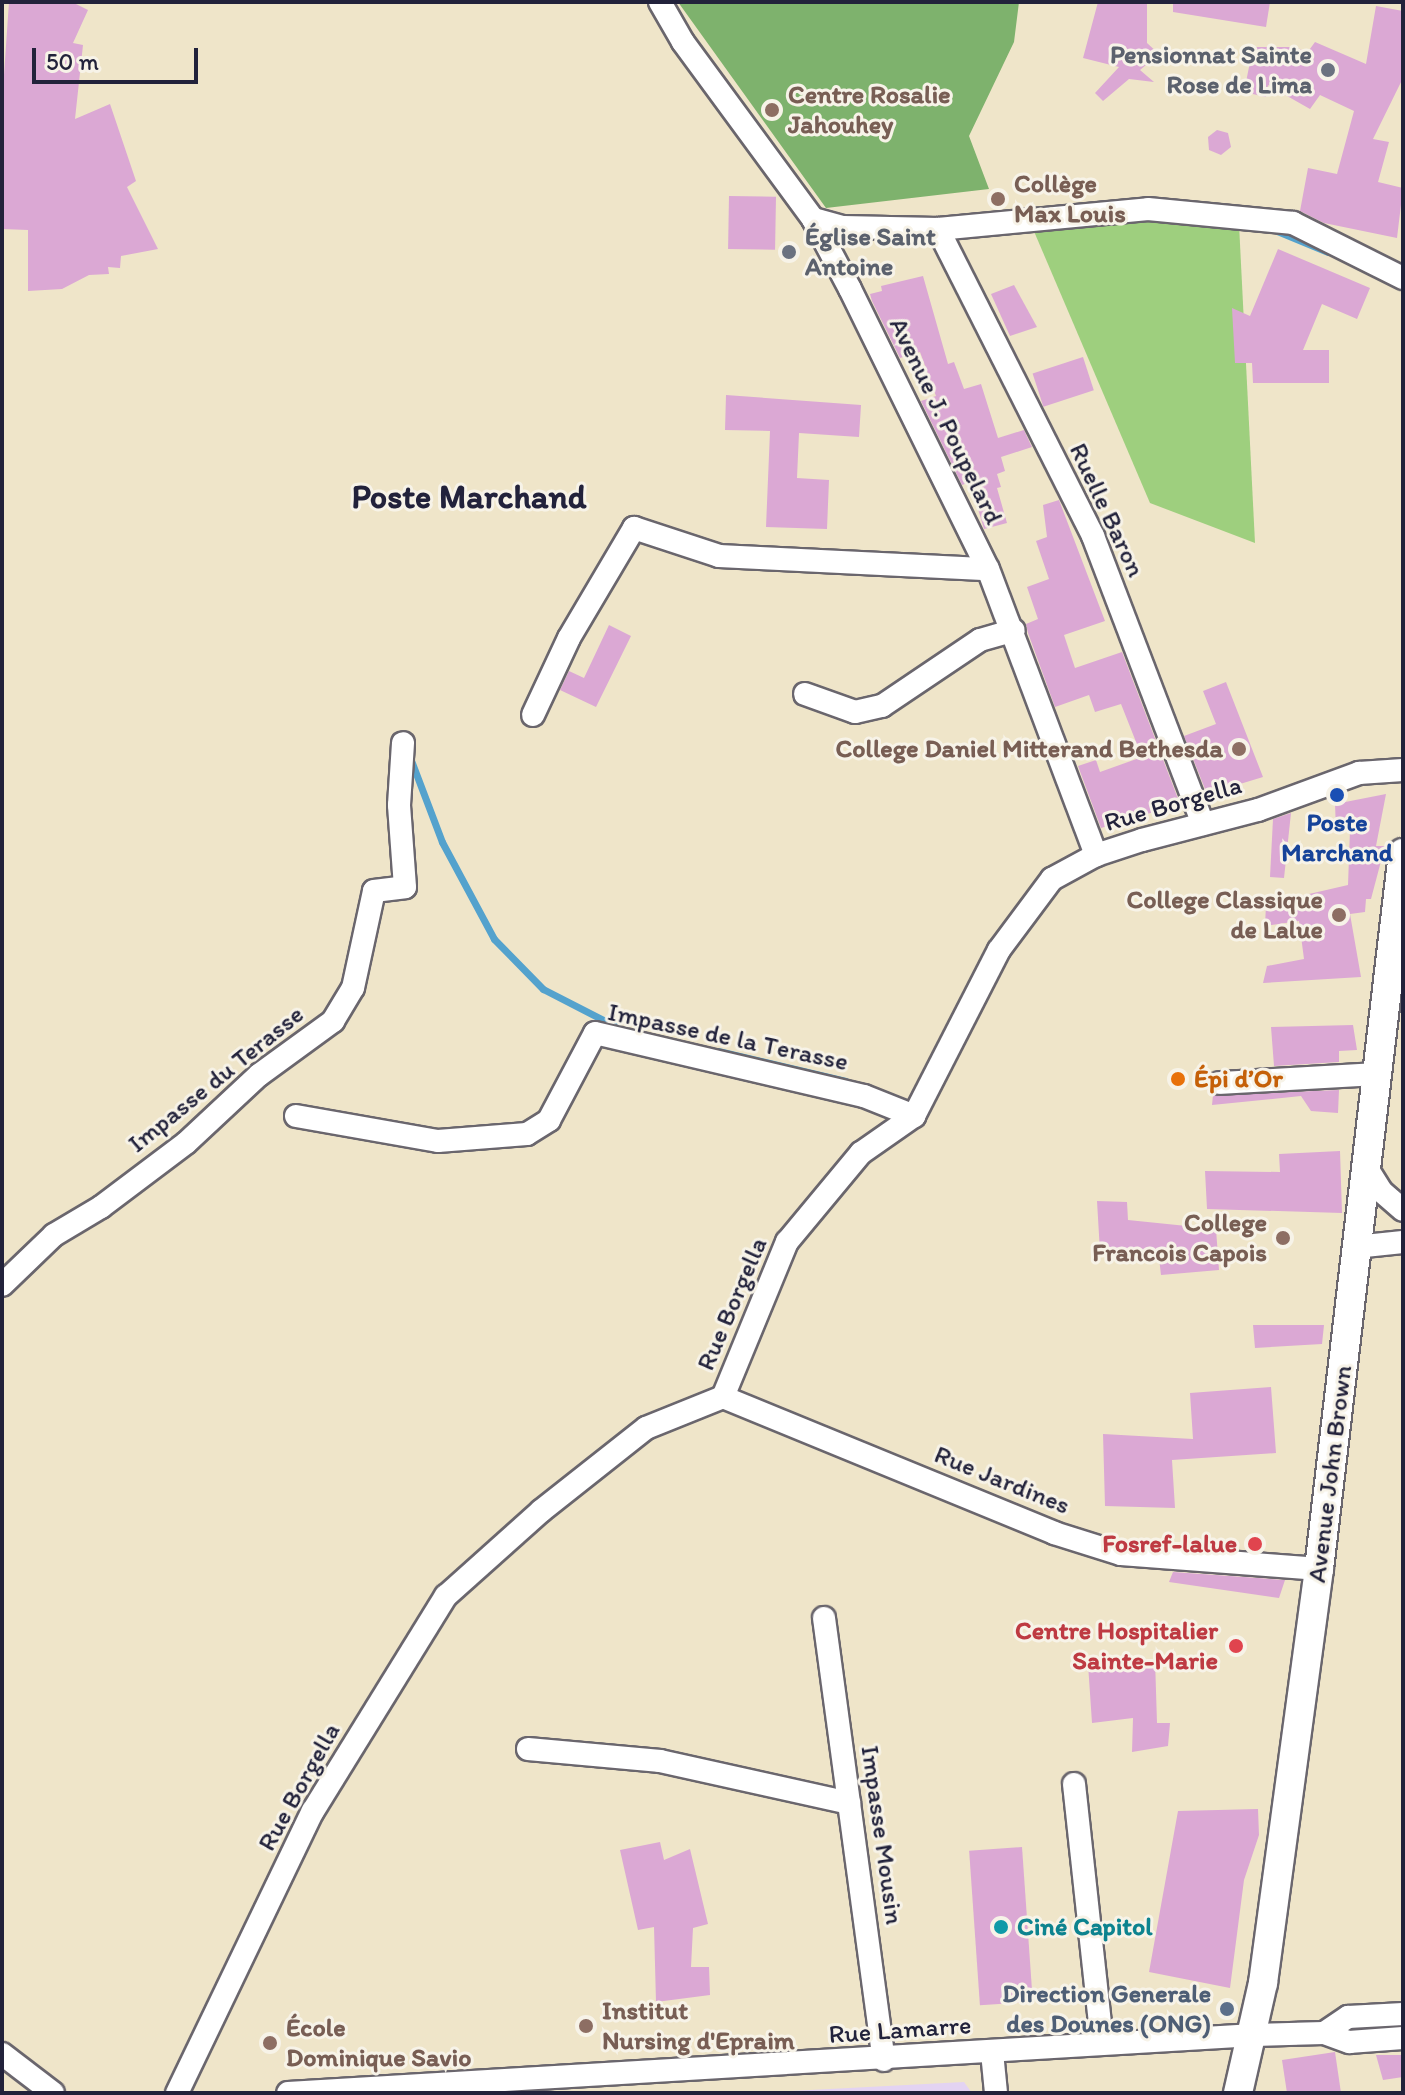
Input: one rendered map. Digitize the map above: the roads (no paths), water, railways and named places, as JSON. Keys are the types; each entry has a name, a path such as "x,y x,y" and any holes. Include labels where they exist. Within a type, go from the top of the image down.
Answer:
{"main road":[{"name":"Avenue John Brown","path":"1238,2093 1254,2035 1319,1569 1403,853"}],"street":[{"name":"Avenue J. Poupelard","path":"660,2 683,42 813,219 988,569 1014,630 1096,855"},
{"path":"813,219 843,227 938,229 1148,209 1293,223 1403,278"},
{"name":"Ruelle Baron","path":"938,229 1093,536 1203,824"},
{"path":"533,715 569,638 634,528 719,556 988,569"},
{"path":"805,694 855,712 882,706 980,640 1014,630"},
{"name":"Impasse du Terasse","path":"2,1285 54,1235 101,1207 186,1143 259,1075 333,1021 353,988 374,891 405,887 399,805 403,743"},
{"name":"Rue Borgella","path":"177,2093 313,1811 446,1596 541,1511 646,1428 723,1397 787,1242 861,1153 914,1116 999,950 1052,879 1096,855 1359,773 1403,770"},
{"name":"Impasse de la Terasse","path":"296,1116 438,1141 527,1134 549,1120 595,1033 864,1096 914,1116"},
{"path":"1220,1083 1375,1074"},
{"path":"1365,1165 1381,1191 1403,1210"},
{"path":"1355,1247 1403,1242"},
{"name":"Rue Jardines","path":"723,1397 1054,1533 1121,1554 1319,1569"},
{"name":"Impasse Mousin","path":"824,1618 884,2060"},
{"path":"528,1749 660,1761 849,1803"},
{"path":"1074,1784 1102,2043"},
{"name":"Rue Lamarre","path":"1324,2033 1348,2017 1403,2014"},
{"name":"Rue Lamarre","path":"288,2093 884,2060 1254,2035 1324,2033 1349,2042 1403,2038"},
{"path":"992,2052 996,2093"},
{"path":"2,2054 53,2093"}],"waterway":[{"path":"1277,231 1328,252"},
{"path":"409,755 442,842 494,939 543,989 617,1027"},
{"path":"718,1051 846,1081"}],"place":[{"name":"Pensionnat Sainte Rose de Lima","path":"1328,70"},
{"name":"Centre Rosalie Jahouhey","path":"772,110"},
{"name":"Collège Max Louis","path":"998,199"},
{"name":"Église Saint Antoine","path":"789,252"},
{"name":"College Daniel Mitterand Bethesda","path":"1239,749"},
{"name":"Poste Marchand","path":"1337,795"},
{"name":"College Classique de Lalue","path":"1339,915"},
{"name":"Épi d’Or","path":"1178,1079"},
{"name":"College Francois Capois","path":"1283,1238"},
{"name":"Fosref-lalue","path":"1255,1544"},
{"name":"Centre Hospitalier Sainte-Marie","path":"1236,1646"},
{"name":"Ciné Capitol","path":"1001,1927"},
{"name":"Direction Generale des Dounes (ONG)","path":"1227,2009"},
{"name":"Institut Nursing d'Epraim","path":"586,2026"},
{"name":"École Dominique Savio","path":"270,2043"}],"district":[{"name":"Poste Marchand","path":"469,497"}]}
